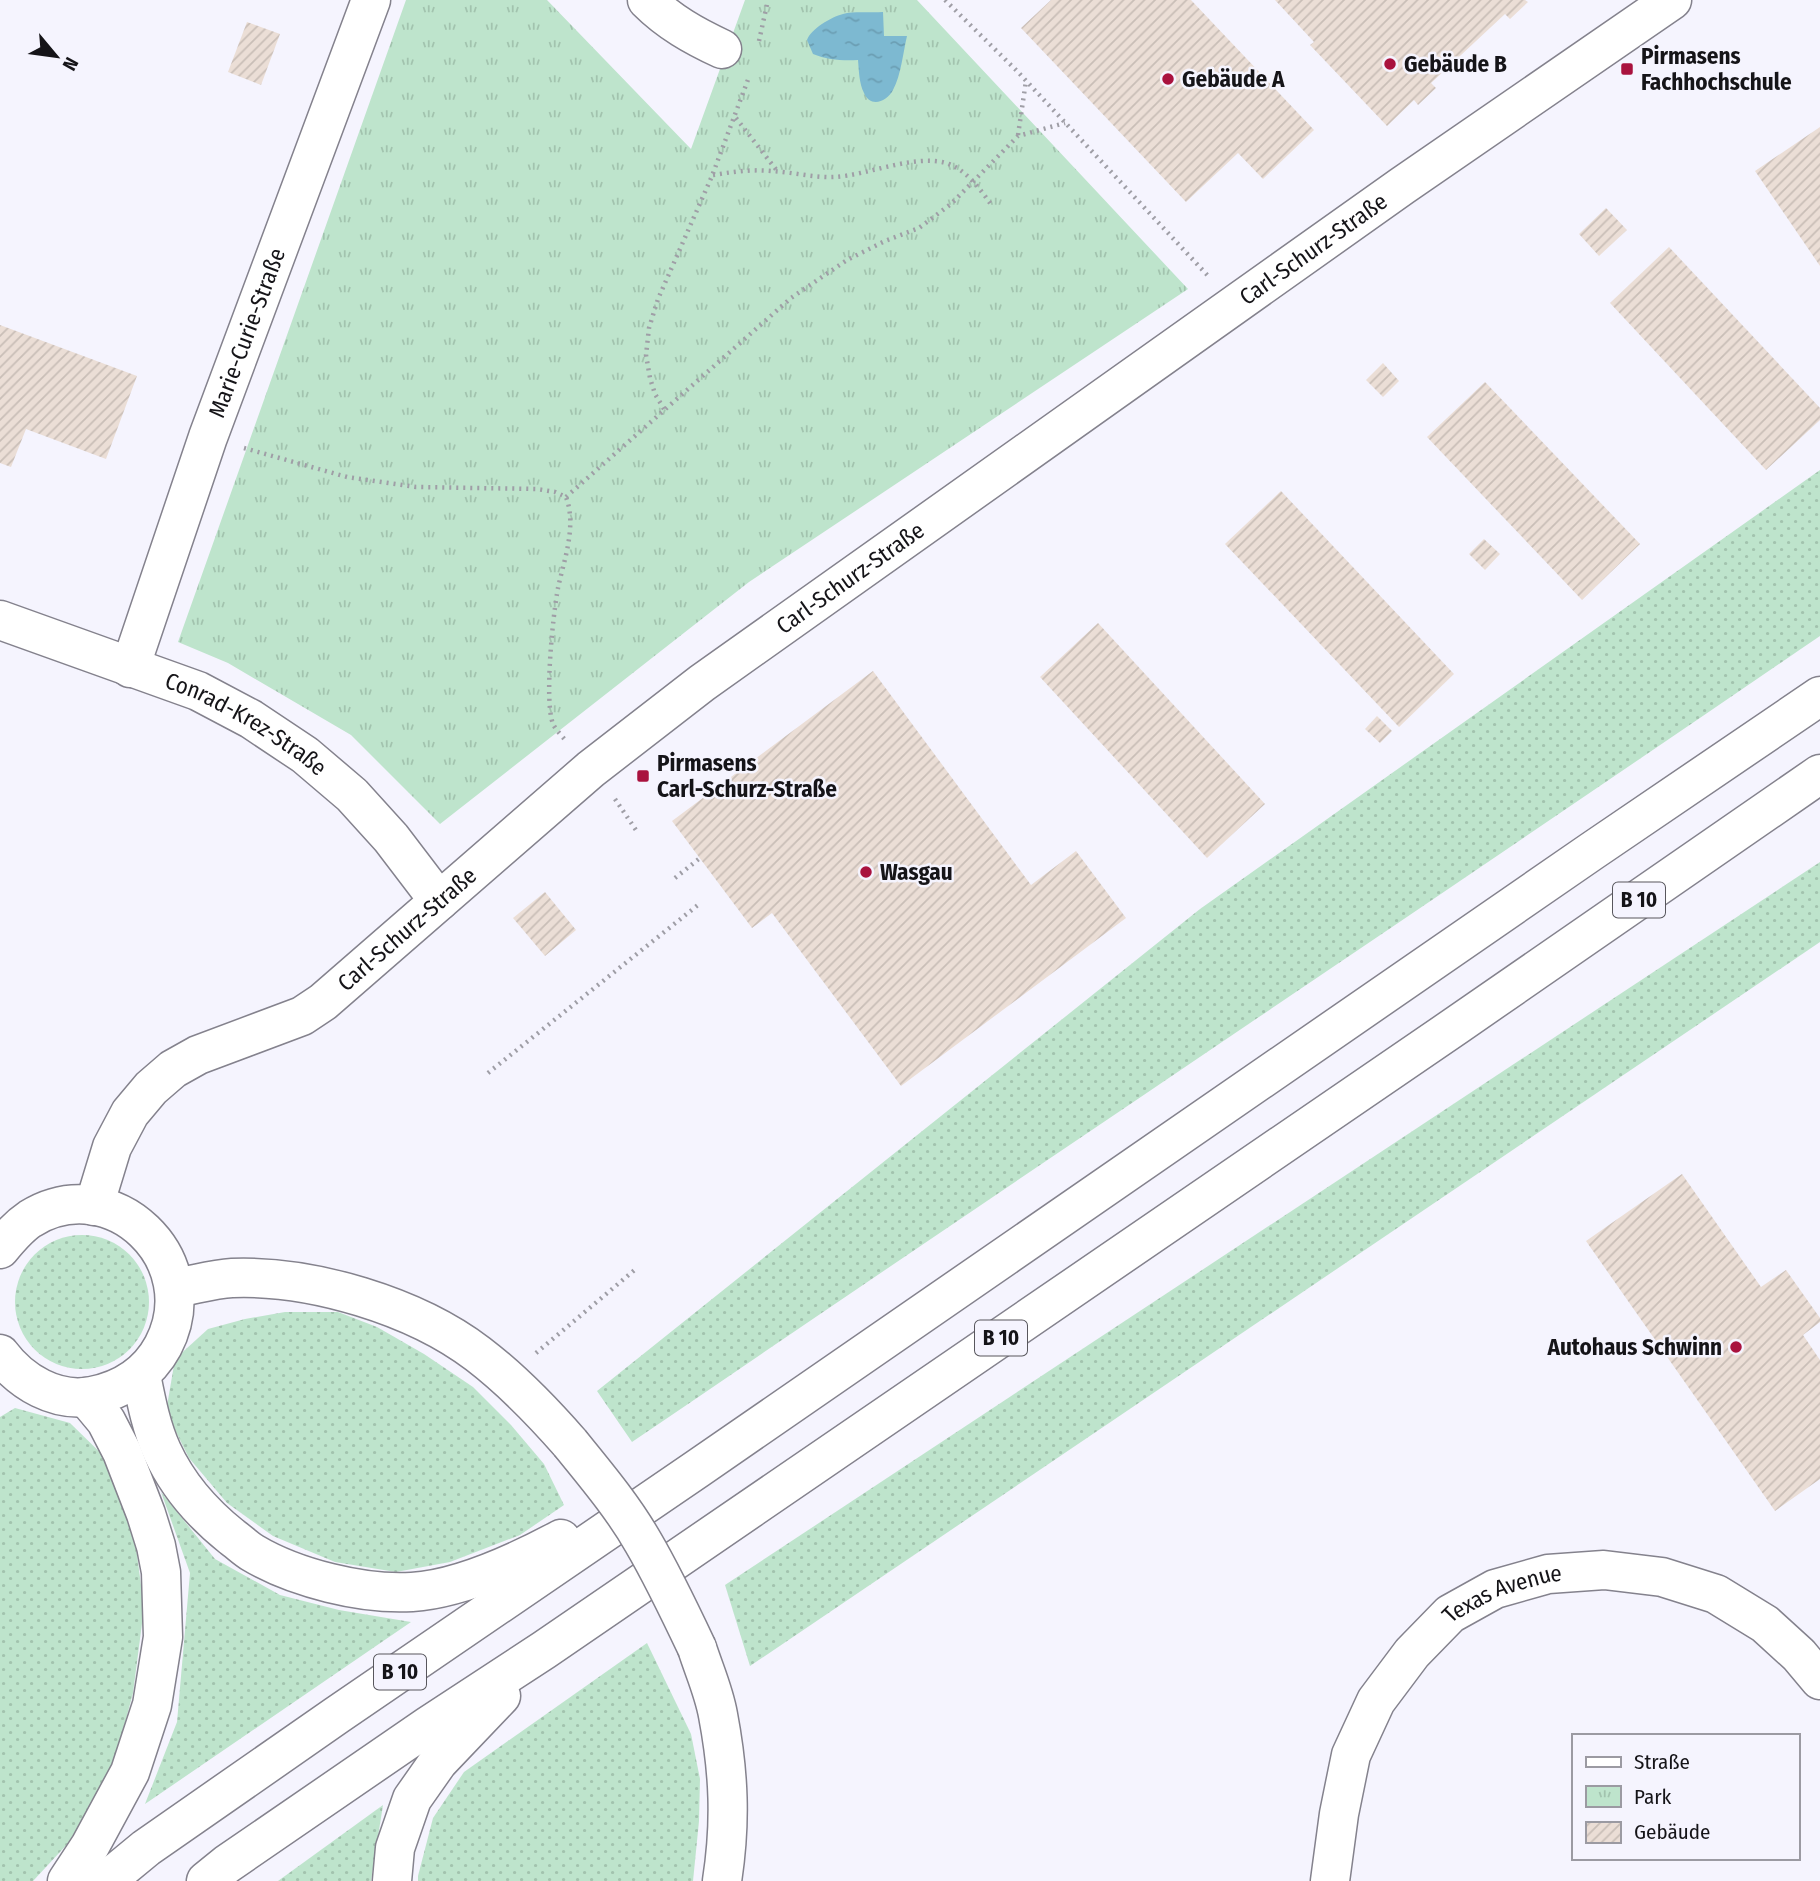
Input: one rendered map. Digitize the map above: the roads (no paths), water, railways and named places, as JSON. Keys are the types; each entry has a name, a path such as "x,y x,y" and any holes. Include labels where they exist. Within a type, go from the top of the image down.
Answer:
{"main road":[{"name":"Marie-Curie-Straße","path":"130,668 208,437 372,0"},
{"path":"647,0 687,32 744,55"},
{"name":"Carl-Schurz-Straße","path":"94,1206 112,1147 130,1113 151,1088 173,1069 198,1055 302,1016 344,985 591,769 702,683 1402,186 1672,0"},
{"name":"Conrad-Krez-Straße","path":"0,620 198,691 251,719 305,755 352,795 391,838 439,901"},
{"name":"B 10","path":"106,1881 146,1848 1820,696"},
{"name":"B 10","path":"205,1881 1820,775"},
{"path":"0,1249 13,1233 30,1219 51,1210 94,1206 118,1213 139,1225 156,1243 168,1264 174,1288 175,1312 169,1335 158,1357 141,1375 106,1393 86,1397 47,1391 13,1370 0,1355"},
{"path":"174,1288 231,1278 268,1279 310,1284 351,1294 395,1309 439,1330 476,1353 541,1411 613,1496 671,1592 697,1648 718,1712 728,1785 728,1843 722,1881"},
{"path":"141,1375 152,1425 162,1452 184,1489 214,1522 253,1553 301,1574 355,1589 412,1592 465,1582 533,1554 697,1469"},
{"path":"67,1881 90,1846 130,1772 152,1705 163,1637 161,1572 149,1524 122,1451 106,1421 86,1397"},
{"name":"Texas Avenue","path":"1330,1881 1339,1814 1351,1755 1376,1701 1412,1653 1450,1614 1495,1589 1548,1574 1604,1570 1662,1577 1716,1594 1765,1624 1799,1655 1820,1680"},
{"path":"392,1881 395,1848 412,1799 438,1762 544,1650"}],"water":[{"path":"883,12 884,36 907,36 893,90 883,100 874,102 867,98 862,89 858,60 836,60 813,54 807,40 817,28 838,16"}],"place":[{"name":"Gebäude B","path":"1390,64"},
{"name":"Pirmasens Fachhochschule","path":"1627,69"},
{"name":"Gebäude A","path":"1168,79"},
{"name":"Pirmasens Carl-Schurz-Straße","path":"643,776"},
{"name":"Wasgau","path":"866,872"},
{"name":"Autohaus Schwinn","path":"1736,1347"}]}
